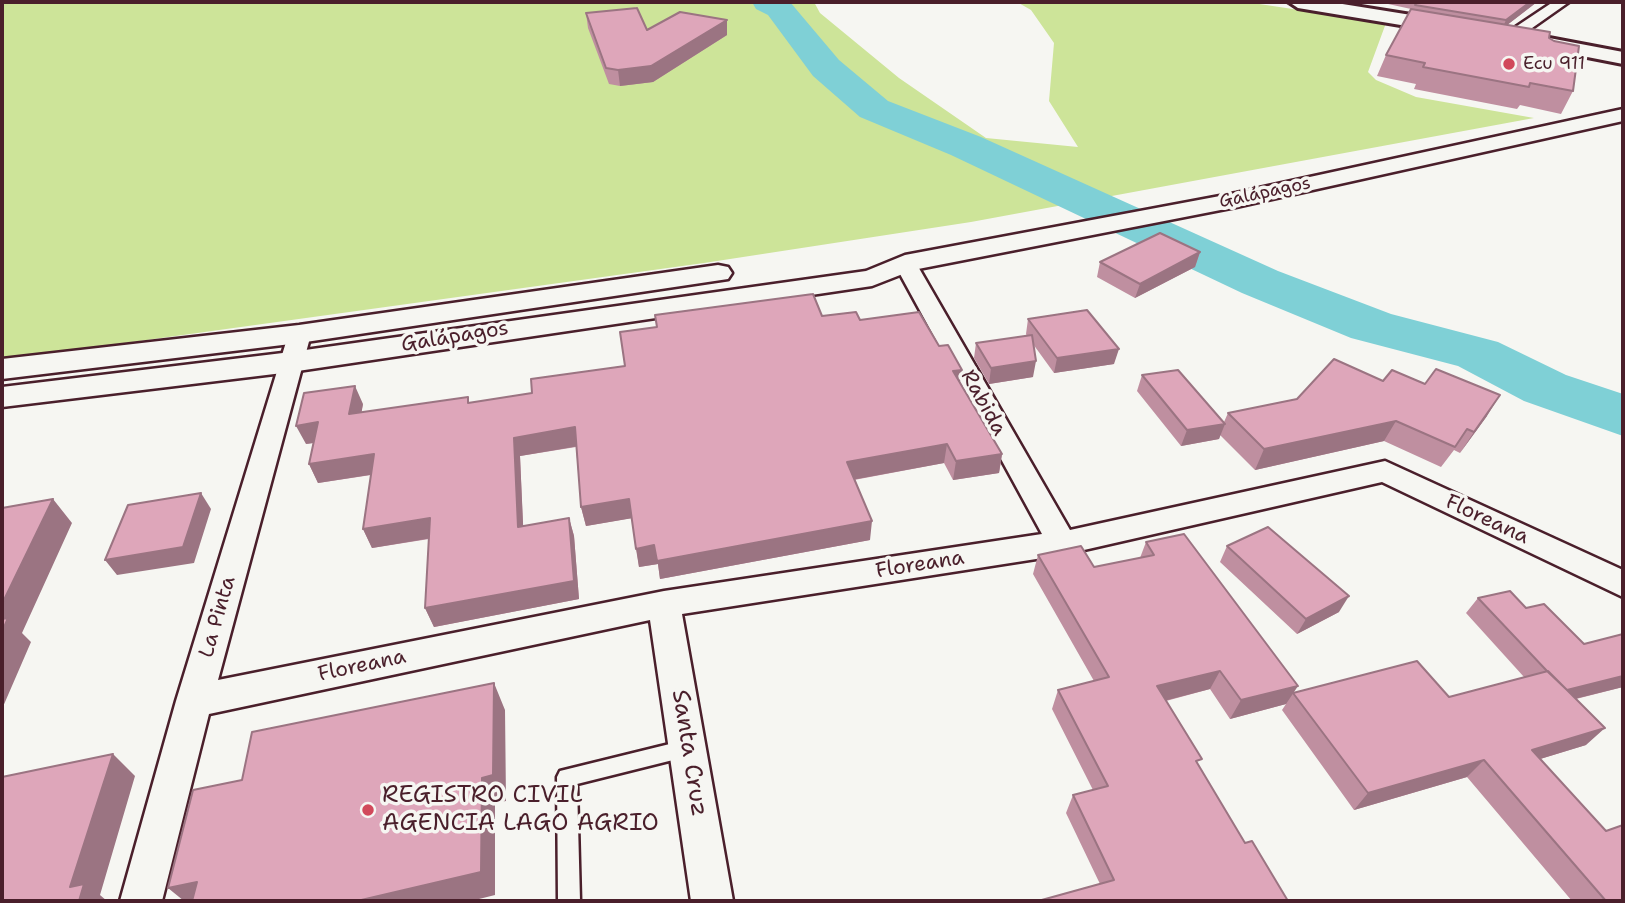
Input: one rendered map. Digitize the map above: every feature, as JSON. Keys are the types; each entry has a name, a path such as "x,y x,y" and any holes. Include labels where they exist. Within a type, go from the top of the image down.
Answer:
{"main road":[{"path":"1298,2 1470,26 1350,2"},
{"path":"1506,32 1623,47"},
{"path":"1506,32 1623,58"}],"street":[{"path":"1506,32 1562,2"},
{"name":"Galápagos","path":"2,397 295,348 872,278 905,263 1226,202 1623,115"},
{"name":"Rabida","path":"905,263 1062,542"},
{"name":"Galápagos","path":"2,369 295,348"},
{"name":"La Pinta","path":"141,901 194,701 295,348"},
{"name":"Floreana","path":"194,701 664,604 1062,542 1385,471 1623,584"},
{"name":"Santa Cruz","path":"664,604 712,901"}],"lane":[{"path":"569,901 567,777 688,748"}],"green space":[{"path":"2,2 814,2 820,13 899,78 986,138 1078,147 1049,101 1054,43 1031,10 1017,2 1246,2 1386,23 1368,72 1376,80 1416,97 1534,118 971,222 704,263 2,360"}],"building":[{"path":"1417,2 1530,2 1506,20 1415,5"},
{"path":"637,8 647,30 680,12 727,20 651,66 618,70 606,68 586,13"},
{"path":"1411,9 1550,32 1549,38 1554,41 1579,46 1573,91 1530,83 1529,87 1423,67 1425,63 1386,55"},
{"path":"1160,233 1200,252 1140,284 1100,262"},
{"path":"813,294 822,316 856,312 860,320 919,312 939,346 948,345 962,370 953,371 1002,454 956,461 947,444 847,462 872,521 657,561 654,545 636,549 629,499 581,507 575,427 514,438 518,527 569,518 574,581 425,608 430,518 363,529 374,454 309,464 318,422 296,426 304,393 355,386 349,414 468,397 468,403 532,393 531,379 625,366 620,332 657,327 655,315"},
{"path":"1087,310 1119,349 1057,358 1028,319"},
{"path":"1032,335 1036,361 991,368 976,343"},
{"path":"1334,359 1383,381 1392,370 1425,384 1436,369 1500,395 1474,432 1467,429 1455,447 1396,421 1264,449 1228,413 1297,399"},
{"path":"1178,370 1225,424 1187,430 1142,375"},
{"path":"201,493 183,547 105,560 128,505"},
{"path":"53,499 2,604 2,508"},
{"path":"1268,527 1349,596 1306,619 1227,546"},
{"path":"1184,534 1298,686 1241,700 1220,671 1157,686 1202,759 1196,761 1245,843 1252,841 1288,901 1038,901 1114,880 1073,795 1108,786 1058,690 1109,677 1038,555 1081,546 1094,567 1154,555 1146,542"},
{"path":"1510,591 1526,608 1544,604 1584,644 1623,634 1623,676 1567,690 1478,598"},
{"path":"8,618 2,632 2,619"},
{"path":"1417,661 1449,697 1548,671 1605,728 1532,750 1606,831 1623,825 1623,901 1606,901 1484,760 1368,793 1293,693"},
{"name":"REGISTRO CIVIL AGENCIA LAGO AGRIO","path":"494,683 493,775 482,778 481,872 357,901 192,901 197,882 168,888 193,790 242,780 252,732"},
{"path":"113,754 70,887 84,884 79,901 2,901 2,777"}],"waterway":[{"path":"767,2 779,8 826,68 874,109 966,146 1260,282 1371,326 1478,354 1545,388 1623,416"}],"place":[{"name":"Ecu 911","path":"1509,64"},
{"name":"REGISTRO CIVIL AGENCIA LAGO AGRIO","path":"368,810"}]}
